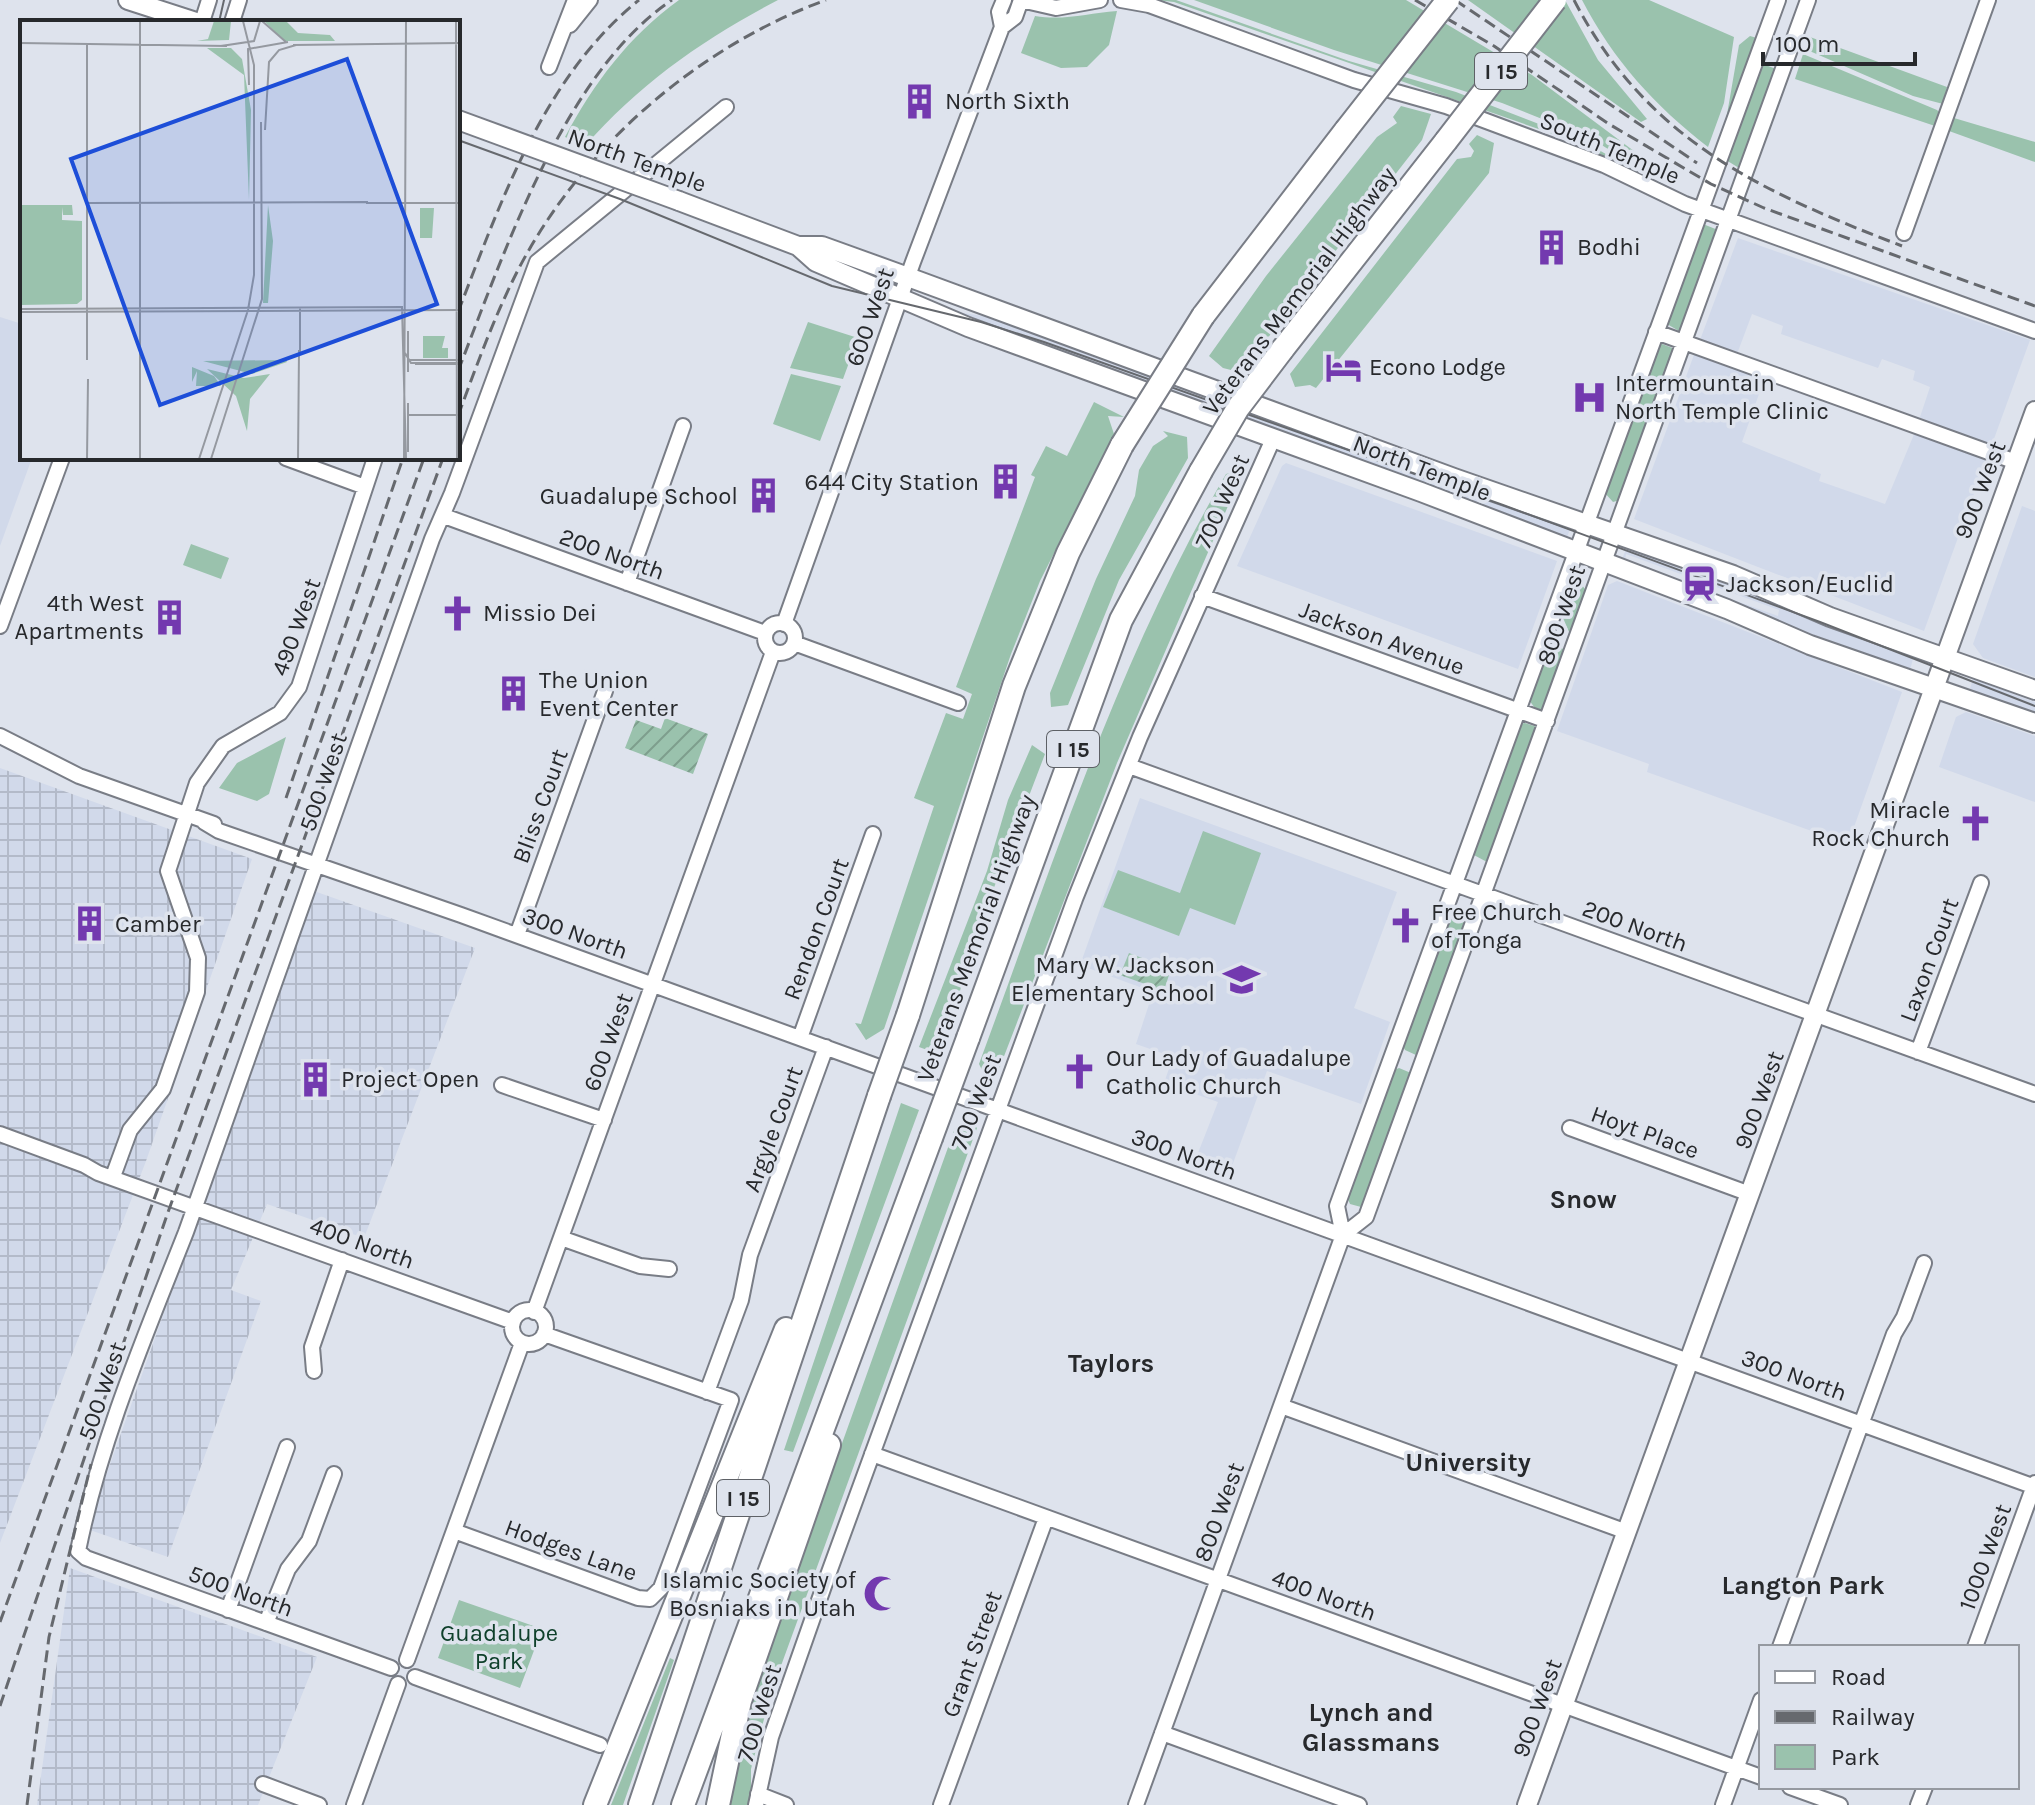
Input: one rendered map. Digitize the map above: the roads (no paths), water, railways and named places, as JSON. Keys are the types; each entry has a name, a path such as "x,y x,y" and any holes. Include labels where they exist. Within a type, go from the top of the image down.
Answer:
{"highway":[{"name":"Veterans Memorial Highway","path":"640,1805 908,1015 1014,686 1068,553 1122,445 1203,316 1448,0"},
{"name":"Veterans Memorial Highway","path":"683,1805 1121,620 1238,408 1555,0"},
{"path":"595,1805 767,1372 846,1192"},
{"path":"718,1805 740,1701 820,1476 898,1218"}],"main road":[{"path":"128,0 193,20"},
{"name":"North Temple","path":"460,121 798,246 822,246 1454,478 1587,522 2035,690"},
{"name":"North Temple","path":"798,246 816,262 968,327 1934,689 2035,723"},
{"name":"900 West","path":"1527,1805 2035,411"}],"street":[{"path":"200,20 209,0"},
{"path":"233,20 239,0"},
{"path":"549,67 575,0"},
{"path":"562,34 590,0"},
{"name":"600 West","path":"1002,27 999,12 1004,0"},
{"path":"1021,0 1056,8 1100,0"},
{"name":"600 West","path":"784,624 908,277 1002,27 1015,17 1021,0"},
{"name":"South Temple","path":"1121,0 1149,5 1354,80 1460,111 1604,165 1702,210 2035,331"},
{"name":"800 West","path":"1136,1805 1343,1235 1337,1206 1457,885 1778,0"},
{"name":"800 West","path":"1343,1235 1366,1217 1808,0"},
{"path":"1904,233 1988,0"},
{"path":"1758,54 1785,63"},
{"name":"500 West","path":"78,1551 102,1456 149,1322 195,1207 432,539 444,516 537,262 726,107"},
{"path":"1656,332 2016,462"},
{"path":"627,583 683,426"},
{"name":"700 West","path":"757,1800 771,1737 997,1110 1129,766 1273,439"},
{"path":"0,626 61,460"},
{"path":"291,460 365,487"},
{"name":"490 West","path":"115,1171 130,1130 166,1082 199,986 195,948 168,871 185,815 200,775 216,753 241,734 280,713 299,687 374,460"},
{"name":"200 North","path":"444,516 765,633"},
{"name":"Jackson Avenue","path":"1202,596 1547,721"},
{"path":"774,624 784,624 793,631 794,643 787,652 773,652 766,646 765,633 774,624"},
{"path":"794,643 958,703"},
{"name":"600 West","path":"534,1312 773,652"},
{"name":"Bliss Court","path":"517,935 605,691"},
{"name":"300 North","path":"0,736 79,776 204,822 219,831 517,935 2035,1485"},
{"name":"200 North","path":"1129,766 2035,1094"},
{"name":"Rendon Court","path":"800,1038 873,834"},
{"name":"Laxon Court","path":"1918,1052 1981,883"},
{"name":"Argyle Court","path":"707,1392 741,1300 761,1225 826,1047"},
{"path":"502,1085 604,1120"},
{"name":"Hoyt Place","path":"1570,1128 1750,1194"},
{"name":"400 North","path":"0,1134 84,1165 115,1171 181,1195 195,1207"},
{"name":"400 North","path":"84,1165 98,1173 513,1322"},
{"path":"561,1238 640,1266 669,1269"},
{"path":"314,1371 313,1342 342,1260"},
{"path":"1781,1645 1924,1263"},
{"path":"521,1312 534,1312 544,1320 544,1334 535,1343 522,1343 513,1334 513,1322 521,1312"},
{"path":"544,1334 707,1392"},
{"path":"407,1660 522,1343"},
{"name":"Hodges Lane","path":"454,1531 638,1598 650,1599 661,1588 731,1400 707,1392"},
{"path":"1281,1406 1627,1532"},
{"path":"228,1610 287,1447"},
{"name":"400 North","path":"872,1454 1759,1776"},
{"path":"266,1623 288,1569 309,1541 334,1474"},
{"name":"1000 West","path":"1976,1645 2035,1485"},
{"name":"Grant Street","path":"941,1805 1046,1518"},
{"name":"500 North","path":"78,1551 86,1558 391,1668"},
{"path":"407,1660 414,1666 415,1677 408,1684 398,1684 391,1677 391,1668 397,1661 407,1660"},
{"path":"415,1677 600,1745"},
{"path":"354,1805 398,1684"},
{"path":"1723,1805 1759,1705"},
{"path":"1162,1733 1359,1805"},
{"path":"263,1784 319,1805"},
{"path":"1796,1789 1840,1805"},
{"path":"757,1800 786,1805"}],"tram line":[{"path":"219,20 224,0"},
{"path":"460,141 620,199 832,286 981,322 1044,342 1503,505 1820,622 2035,706"}],"railway":[{"path":"460,307 509,185 551,104 576,66 605,31 639,0"},
{"path":"460,366 517,221 569,118 599,72 634,32 672,0"},
{"path":"460,411 493,324 518,270 544,225 609,143 688,74 732,45 778,20 826,0"},
{"path":"1415,0 1494,46 1609,124 1711,184 1764,208 2035,306"},
{"path":"1455,0 1697,163"},
{"path":"1574,0 1603,49 1636,90 1673,126 1713,156 1756,182 1802,205 1902,246"},
{"path":"286,798 402,460"},
{"path":"0,1622 423,460"},
{"path":"0,1706 167,1215 442,460"},
{"path":"27,1805 49,1637 91,1464"}],"place":[{"name":"North Sixth","path":"919,101"},
{"name":"Bodhi","path":"1551,247"},
{"name":"Econo Lodge","path":"1343,367"},
{"name":"Intermountain North Temple Clinic","path":"1589,397"},
{"name":"644 City Station","path":"1005,482"},
{"name":"Guadalupe School","path":"764,496"},
{"name":"Jackson/Euclid","path":"1700,584"},
{"name":"Missio Dei","path":"457,613"},
{"name":"4th West Apartments","path":"170,617"},
{"name":"The Union Event Center","path":"513,694"},
{"name":"Miracle Rock Church","path":"1976,824"},
{"name":"Camber","path":"89,924"},
{"name":"Free Church of Tonga","path":"1405,926"},
{"name":"Mary W. Jackson Elementary School","path":"1241,979"},
{"name":"Our Lady of Guadalupe Catholic Church","path":"1080,1072"},
{"name":"Project Open","path":"315,1079"},
{"name":"Islamic Society of Bosniaks in Utah","path":"882,1594"}],"district":[{"name":"Snow","path":"1583,1199"},
{"name":"Taylors","path":"1111,1363"},
{"name":"University","path":"1468,1462"},
{"name":"Langton Park","path":"1803,1585"},
{"name":"Lynch and Glassmans","path":"1371,1727"}],"park label":[{"name":"Guadalupe Park","path":"499,1647"}]}
